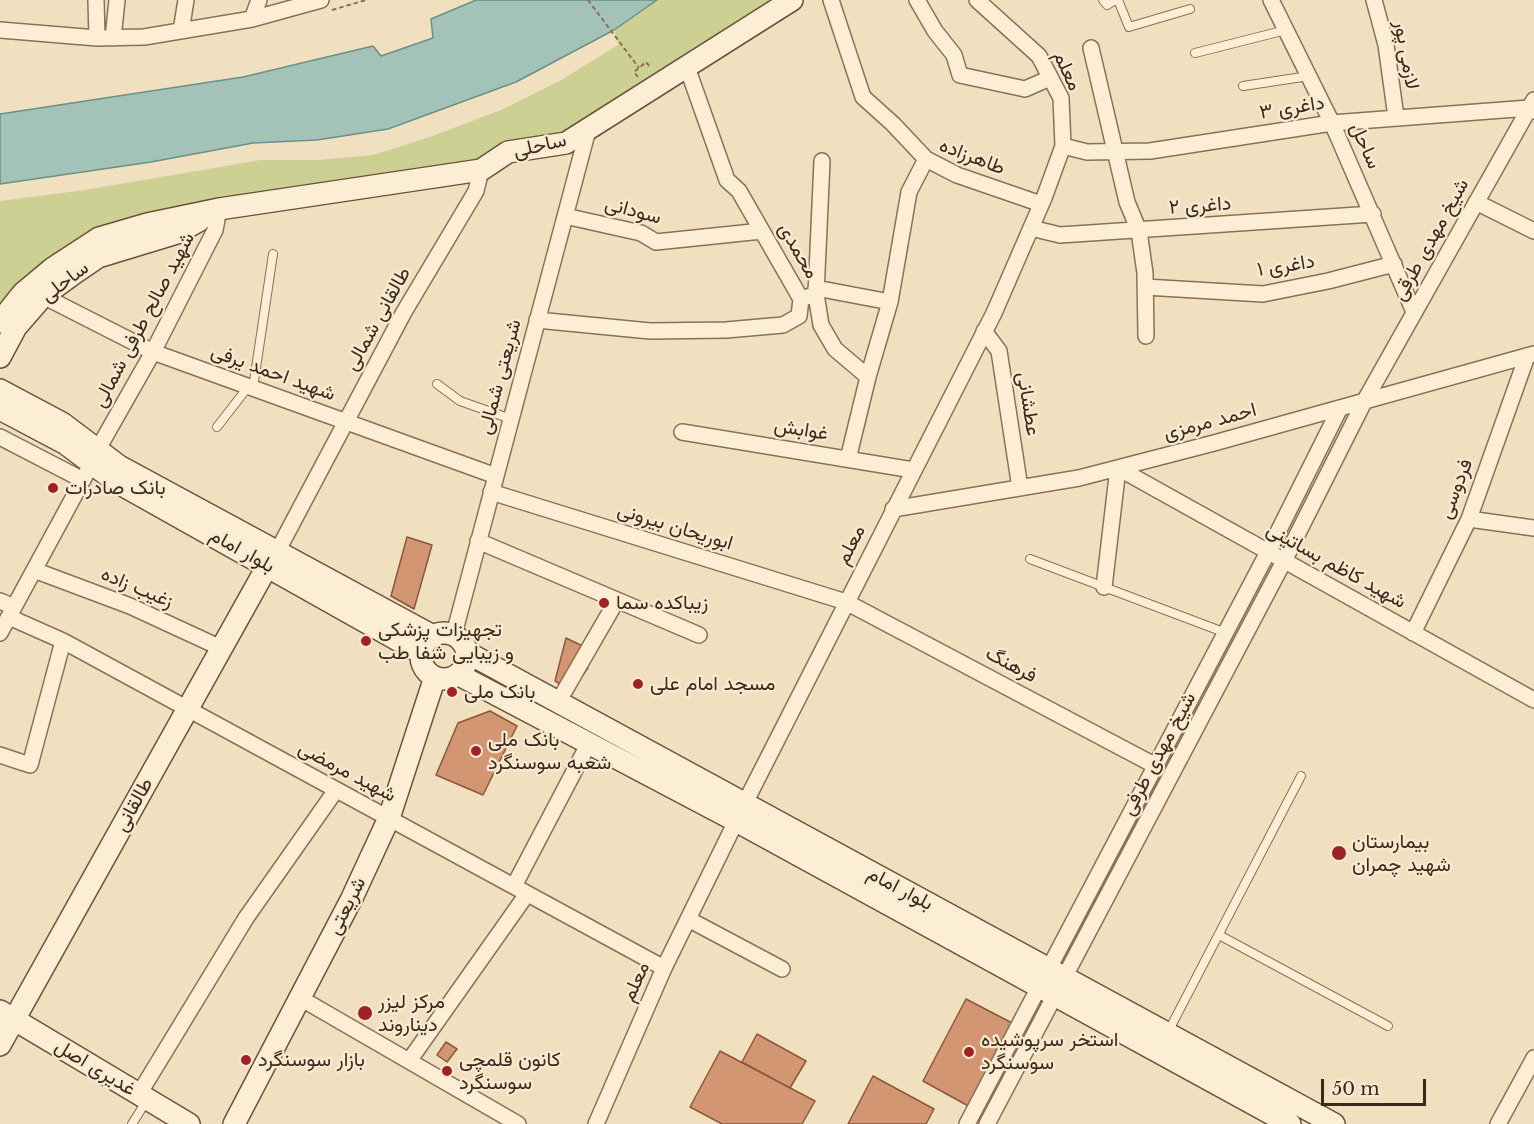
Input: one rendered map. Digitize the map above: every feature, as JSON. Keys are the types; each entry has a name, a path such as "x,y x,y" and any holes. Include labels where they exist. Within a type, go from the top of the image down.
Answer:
{"main road":[{"name":"ساحلی","path":"0,322 23,293 53,268 99,238 147,224 219,209 481,170 508,153 566,143 792,0"},
{"name":"ساحلی","path":"0,357 16,327 43,296 99,257 177,233 219,209"},
{"path":"0,390 62,423 91,464"},
{"name":"بلوار امام","path":"0,409 66,444 115,481 436,641"},
{"name":"بلوار امام","path":"91,464 119,466 273,558"},
{"name":"طالقانی","path":"0,1045 7,1016 188,709 273,558"},
{"path":"436,641 463,642 468,653 466,665 459,675 447,679 435,677 424,668 436,641"},
{"name":"بلوار امام","path":"468,653 740,813 1052,982 1290,1124"},
{"name":"بلوار امام","path":"459,675 589,743 740,813"},
{"name":"شریعتی","path":"234,1124 389,819 435,677"},
{"name":"بلوار امام","path":"1052,982 1167,1033 1334,1124"},
{"name":"غدیری اصل","path":"7,1016 189,1124"}],"street":[{"path":"96,0 98,38"},
{"path":"113,38 117,0"},
{"path":"181,31 186,0"},
{"path":"252,19 259,0"},
{"path":"0,30 98,38 144,37 252,19 321,0"},
{"path":"831,0 863,97 926,159"},
{"path":"916,0 935,31 954,55 960,75 1025,89 1050,78"},
{"name":"معلم","path":"596,1124 664,968 984,331 1031,228 1064,146 1061,98 1039,56 977,0"},
{"name":"ساحل","path":"1271,0 1332,123 1414,312"},
{"name":"لازمی پور","path":"1374,0 1386,45 1396,117"},
{"path":"1091,48 1127,202 1139,231 1145,287 1146,336"},
{"name":"محمدی","path":"537,320 650,331 726,330 783,325 799,316 811,294 762,231 739,191 727,180 687,67"},
{"name":"داغری ۳","path":"1064,146 1087,152 1150,151 1332,123 1532,106"},
{"name":"شیخ مهدی طرقی","path":"1364,402 1532,106"},
{"name":"شریعتی شمالی","path":"436,641 478,541 588,130"},
{"name":"طاهرزاده","path":"848,459 868,377 890,302 909,192 926,159 957,175 1041,204"},
{"path":"822,161 811,294 820,325 835,349 868,377"},
{"name":"طالقانی شمالی","path":"273,558 404,312 476,191 481,170"},
{"path":"1476,202 1534,231"},
{"name":"شهید صالح طرفی شمالی","path":"0,633 8,608 34,570 153,352 215,230 219,209"},
{"name":"داغری ۲","path":"1031,228 1060,235 1373,214"},
{"name":"سودانی","path":"565,216 641,233 656,242 762,231"},
{"name":"داغری ۱","path":"1145,287 1263,294 1328,281 1394,264"},
{"path":"811,294 890,302"},
{"name":"شهید احمد یرفی","path":"43,296 153,352 496,476"},
{"name":"عطشانی","path":"984,331 999,351 1020,488"},
{"name":"احمد مرمزی","path":"893,509 1020,488 1118,468 1531,355"},
{"name":"فردوسی","path":"1413,633 1469,519 1531,355"},
{"name":"شیخ مهدی طرفی","path":"967,1124 1052,982 1284,561 1364,402"},
{"name":"شیخ مهدی طرفی","path":"987,1124 1052,982 1156,766 1340,408"},
{"name":"غوابش","path":"682,432 913,470"},
{"path":"0,438 91,464"},
{"path":"1104,587 1118,468"},
{"name":"شهید کاظم بساتینی","path":"1118,468 1534,700"},
{"name":"ابوریحان بیرونی","path":"491,492 846,602"},
{"path":"1469,519 1534,528"},
{"path":"478,541 699,635"},
{"name":"زغیب زاده","path":"34,570 130,606 221,648"},
{"path":"557,704 617,600"},
{"name":"فرهنگ","path":"846,602 1156,766"},
{"name":"شهید مرمضی","path":"8,608 63,641 664,968"},
{"path":"0,755 30,765 63,641"},
{"path":"409,1061 521,890 589,743"},
{"path":"143,1097 246,918 336,790"},
{"path":"688,919 782,969"},
{"path":"300,998 518,1124"},
{"path":"1498,1124 1534,1058"}],"lane":[{"path":"1103,0 1107,5 1116,0 1130,27 1190,9"},
{"path":"1195,53 1286,30"},
{"path":"1243,86 1309,76"},
{"path":"217,427 251,388 273,254"},
{"path":"437,384 460,401 511,419"},
{"path":"1030,559 1226,633"},
{"path":"1167,1033 1301,776"},
{"path":"1219,935 1388,1026"},
{"path":"132,1124 143,1097"}],"path":[{"path":"588,0 639,68"}],"green space":[{"path":"657,0 772,0 590,120 473,165 61,250 35,268 0,312 0,201 85,190 261,160 318,160 373,155 430,137 501,110 563,79 618,45 614,29"}],"water":[{"path":"476,0 657,0 614,30 516,82 388,129 317,140 253,143 151,162 0,184 0,114 243,77 373,46 381,56 433,38 431,19"}],"building":[{"path":"407,537 432,545 414,609 391,596"},
{"path":"566,638 589,649 588,668 571,690 555,681"},
{"name":"بانک ملی شعبه سوسنگرد","path":"490,711 517,726 483,795 436,775 458,723"},
{"name":"استخر سرپوشیده سوسنگرد","path":"966,999 1014,1024 972,1108 923,1081"},
{"path":"757,1034 806,1061 790,1088 742,1062"},
{"path":"446,1042 457,1049 447,1062 437,1055"},
{"path":"720,1051 815,1101 802,1124 722,1124 690,1107"},
{"path":"873,1076 934,1109 926,1124 848,1124"}],"place":[{"name":"بانک صادرات","path":"53,488"},
{"name":"زیباکده سما","path":"604,603"},
{"name":"تجهیزات پزشکی و زیبایی شفا طب","path":"366,641"},
{"name":"مسجد امام علی","path":"638,684"},
{"name":"بانک ملی","path":"452,692"},
{"name":"بانک ملی شعبه سوسنگرد","path":"476,751"},
{"name":"بیمارستان شهید چمران","path":"1339,853"},
{"name":"مرکز لیزر دیناروند","path":"365,1013"},
{"name":"استخر سرپوشیده سوسنگرد","path":"969,1052"},
{"name":"بازار سوسنگرد","path":"246,1060"},
{"name":"کانون قلمچی سوسنگرد","path":"447,1071"}]}
